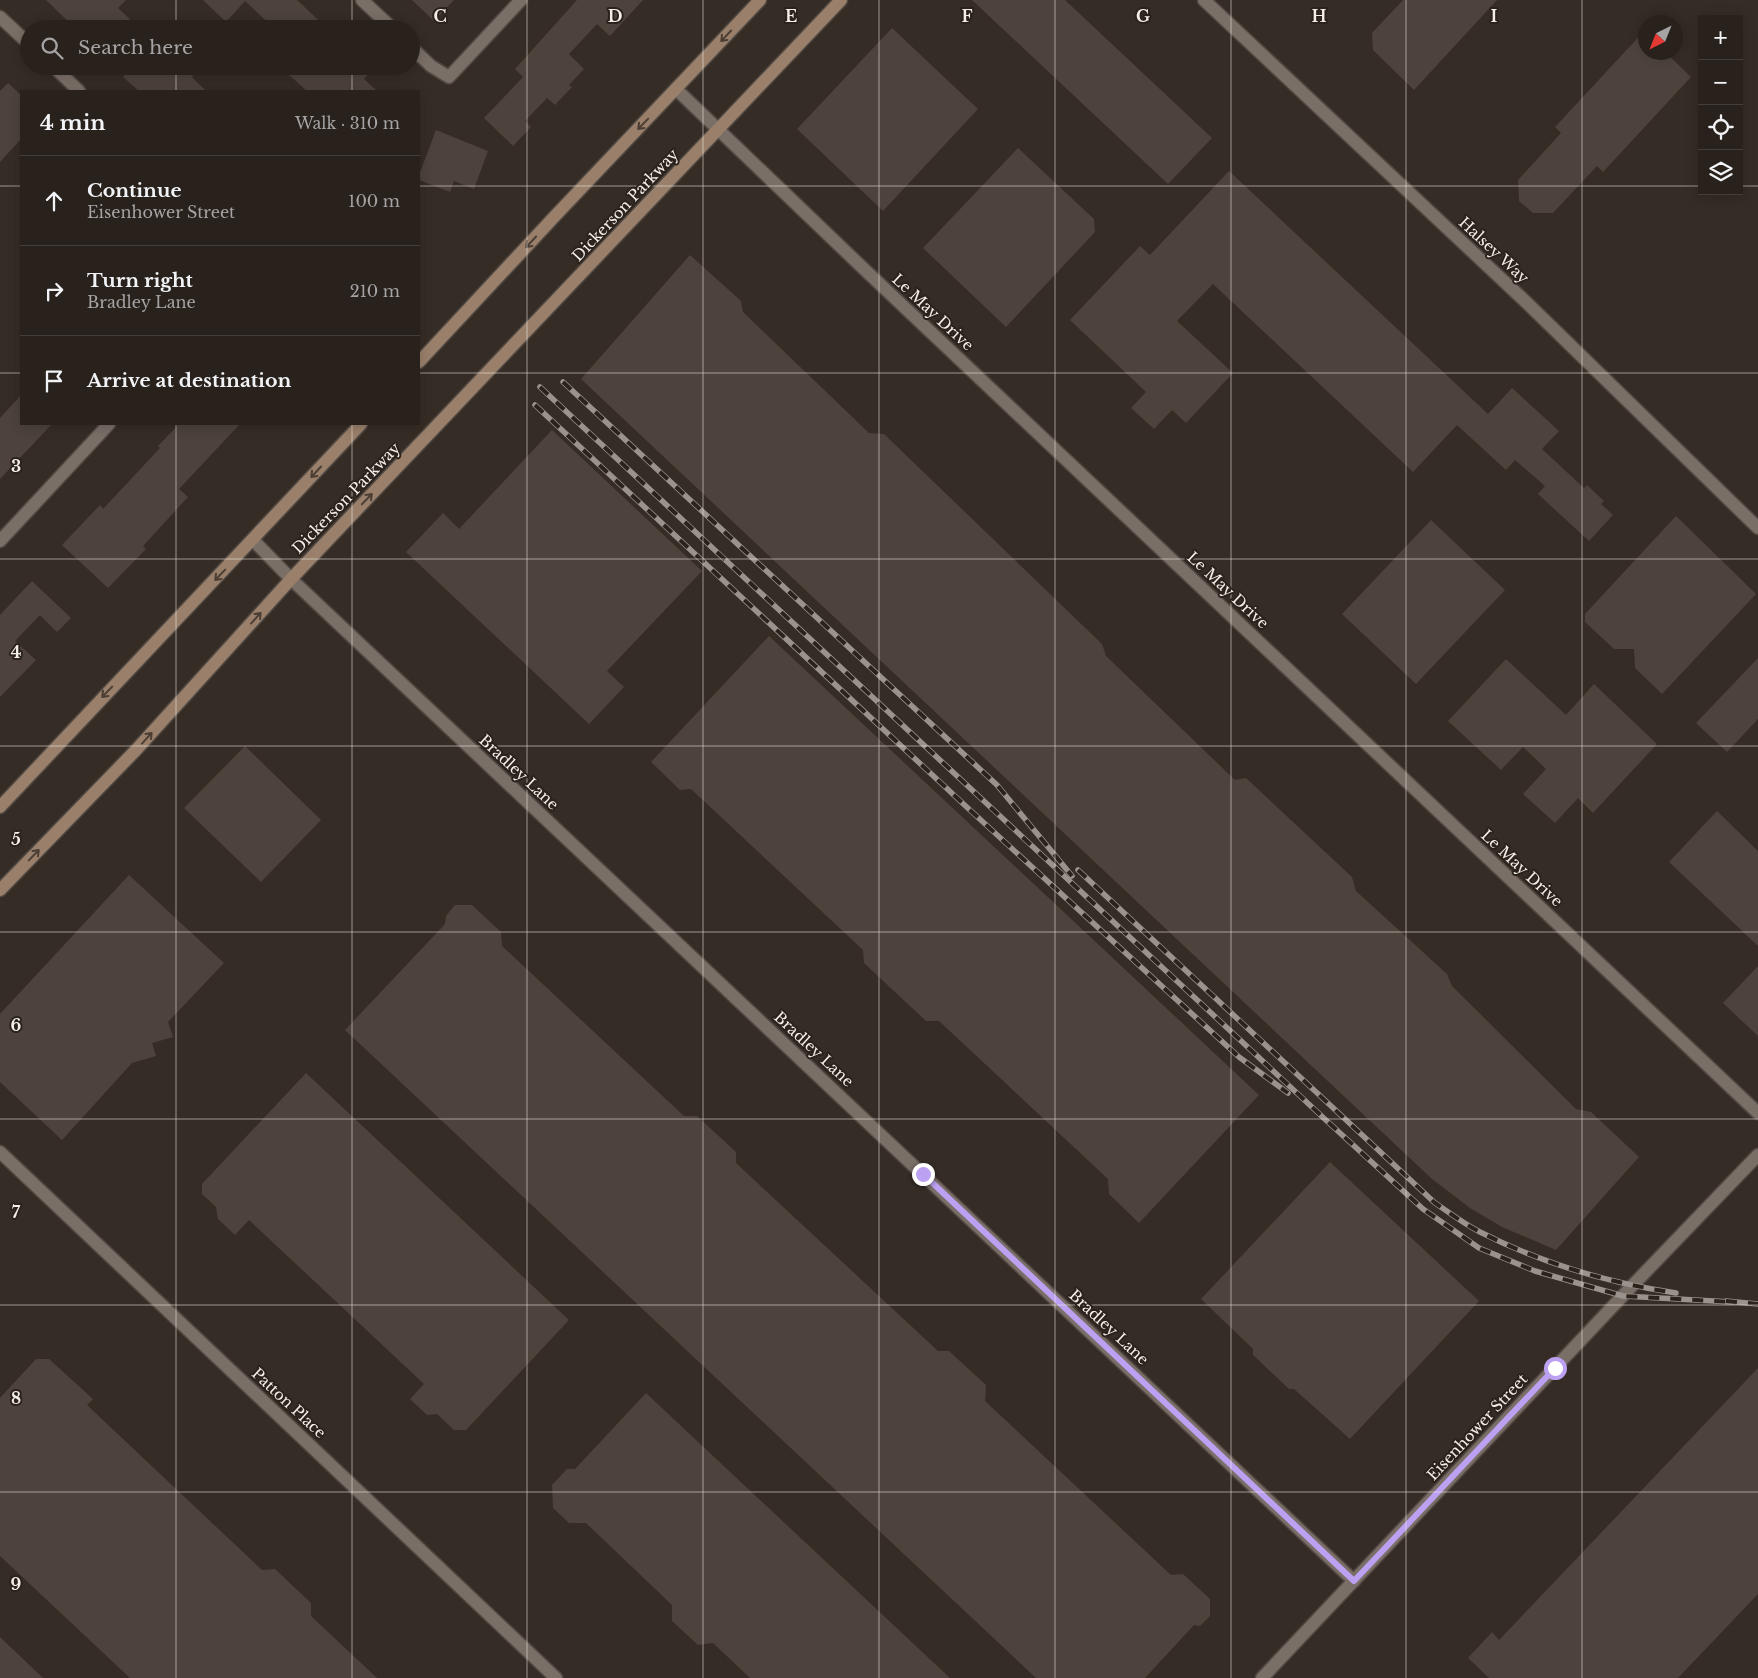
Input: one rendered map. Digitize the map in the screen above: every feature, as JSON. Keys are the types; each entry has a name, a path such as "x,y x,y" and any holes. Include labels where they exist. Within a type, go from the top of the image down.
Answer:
{"main road":[{"path":"420,361 760,0"},
{"name":"Dickerson Parkway","path":"0,890 136,750 291,579 841,0"},
{"path":"0,807 360,425"}],"street":[{"path":"362,0 383,20"},
{"path":"420,56 430,66 449,77 521,0"},
{"name":"Halsey Way","path":"1204,0 1526,302 1758,528"},
{"path":"0,16 20,35"},
{"path":"63,75 79,90"},
{"name":"Le May Drive","path":"676,89 1758,1113"},
{"path":"0,541 108,425"},
{"name":"Bradley Lane","path":"253,540 291,579 1354,1581"},
{"name":"Patton Place","path":"0,1152 556,1678"},
{"name":"Eisenhower Street","path":"1262,1678 1758,1155"}],"building":[{"path":"46,0 126,0 118,8 131,20 67,20"},
{"path":"203,0 297,0 318,20 265,20 245,1 228,20 224,20"},
{"path":"412,0 454,0 434,21"},
{"path":"577,0 643,0 610,36 597,24 569,54 584,69 569,85 572,87 555,105 547,98 525,121 531,127 513,146 484,118 523,77 515,69"},
{"path":"972,0 1065,0 1212,138 1168,184"},
{"path":"1403,0 1497,0 1414,90 1373,50 1372,33"},
{"path":"892,28 978,109 883,211 797,129"},
{"path":"1638,38 1638,60 1673,60 1691,77 1603,172 1597,166 1553,213 1533,213 1519,201 1518,180 1561,133 1555,127"},
{"path":"125,75 194,75 192,77 205,90 138,90 123,77"},
{"path":"289,75 368,75 364,79 376,90 306,90"},
{"path":"8,83 20,94 20,140 0,162 0,91"},
{"path":"436,130 488,151 474,189 454,181 450,192 420,180 420,172"},
{"path":"1018,148 1094,219 1095,232 1006,327 923,248"},
{"path":"1229,171 1488,414 1512,388 1559,431 1542,449 1584,488 1587,485 1604,501 1601,504 1613,515 1589,541 1538,494 1545,486 1515,460 1506,470 1457,425 1413,472 1213,284 1177,321 1233,373 1186,423 1172,410 1154,429 1131,408 1146,392 1070,320 1140,246 1150,255"},
{"path":"690,255 741,301 743,312 869,433 884,434 1102,644 1106,656 1235,780 1246,778 1352,877 1356,891 1447,974 1452,986 1576,1109 1591,1112 1639,1157 1556,1250 1502,1227 1470,1208 1432,1179 581,379"},
{"path":"20,396 20,425 51,425 0,479 0,418"},
{"path":"178,425 239,425 179,489 188,497 143,546 146,549 108,588 62,545 100,505 103,509 160,448 158,446"},
{"path":"552,430 702,571 607,671 624,687 589,724 406,552 443,513 459,529"},
{"path":"1676,516 1756,594 1662,694 1635,668 1634,649 1614,649 1585,622 1585,614"},
{"path":"1431,520 1505,590 1416,684 1342,614"},
{"path":"32,581 71,618 57,632 40,615 15,641 36,660 0,697 0,615"},
{"path":"769,636 1259,1095 1139,1223 1109,1194 1108,1179 939,1021 926,1021 864,963 863,950 691,789 680,790 651,762"},
{"path":"1758,658 1758,719 1727,752 1696,723"},
{"path":"1506,659 1566,715 1594,684 1657,744 1593,813 1578,798 1555,823 1523,794 1546,769 1523,747 1501,770 1448,721"},
{"path":"245,746 321,820 261,882 184,808"},
{"path":"1717,811 1758,851 1758,946 1669,862"},
{"path":"129,875 224,963 168,1022 173,1037 152,1043 156,1056 132,1063 62,1140 0,1082 0,1014"},
{"path":"455,905 472,905 501,932 502,946 684,1116 697,1116 736,1152 736,1163 938,1351 949,1351 986,1385 985,1401 1171,1575 1183,1574 1210,1599 1210,1616 1200,1626 1194,1625 1145,1678 1036,1678 345,1030 445,924 446,916"},
{"path":"1758,966 1758,1036 1723,1003"},
{"path":"306,1073 569,1320 466,1430 454,1430 437,1414 427,1415 410,1399 424,1384 249,1220 235,1235 218,1219 216,1207 202,1194 202,1184"},
{"path":"1330,1162 1479,1301 1350,1439 1294,1389 1289,1389 1253,1355 1253,1349 1201,1299"},
{"path":"36,1359 49,1359 93,1399 87,1405 262,1570 275,1569 311,1603 311,1616 377,1678 130,1678 0,1556 0,1398"},
{"path":"1758,1368 1758,1594 1678,1678 1489,1678 1468,1658 1492,1632 1499,1640"},
{"path":"646,1393 950,1678 750,1678 713,1643 698,1645 672,1621 672,1605 586,1523 569,1523 553,1508 552,1485 567,1469 575,1469"},
{"path":"0,1637 43,1678 0,1678"}],"railway":[{"path":"563,382 997,785 1072,876"},
{"path":"540,387 1423,1209 1479,1248 1535,1271 1623,1296 1732,1302"},
{"path":"535,405 971,811 1239,1057 1288,1093"},
{"path":"1078,870 1435,1203 1480,1232 1551,1262 1626,1284 1676,1293"},
{"path":"1726,1301 1758,1304"}],"route":[{"path":"923,1174 1354,1581 1555,1368"}]}
